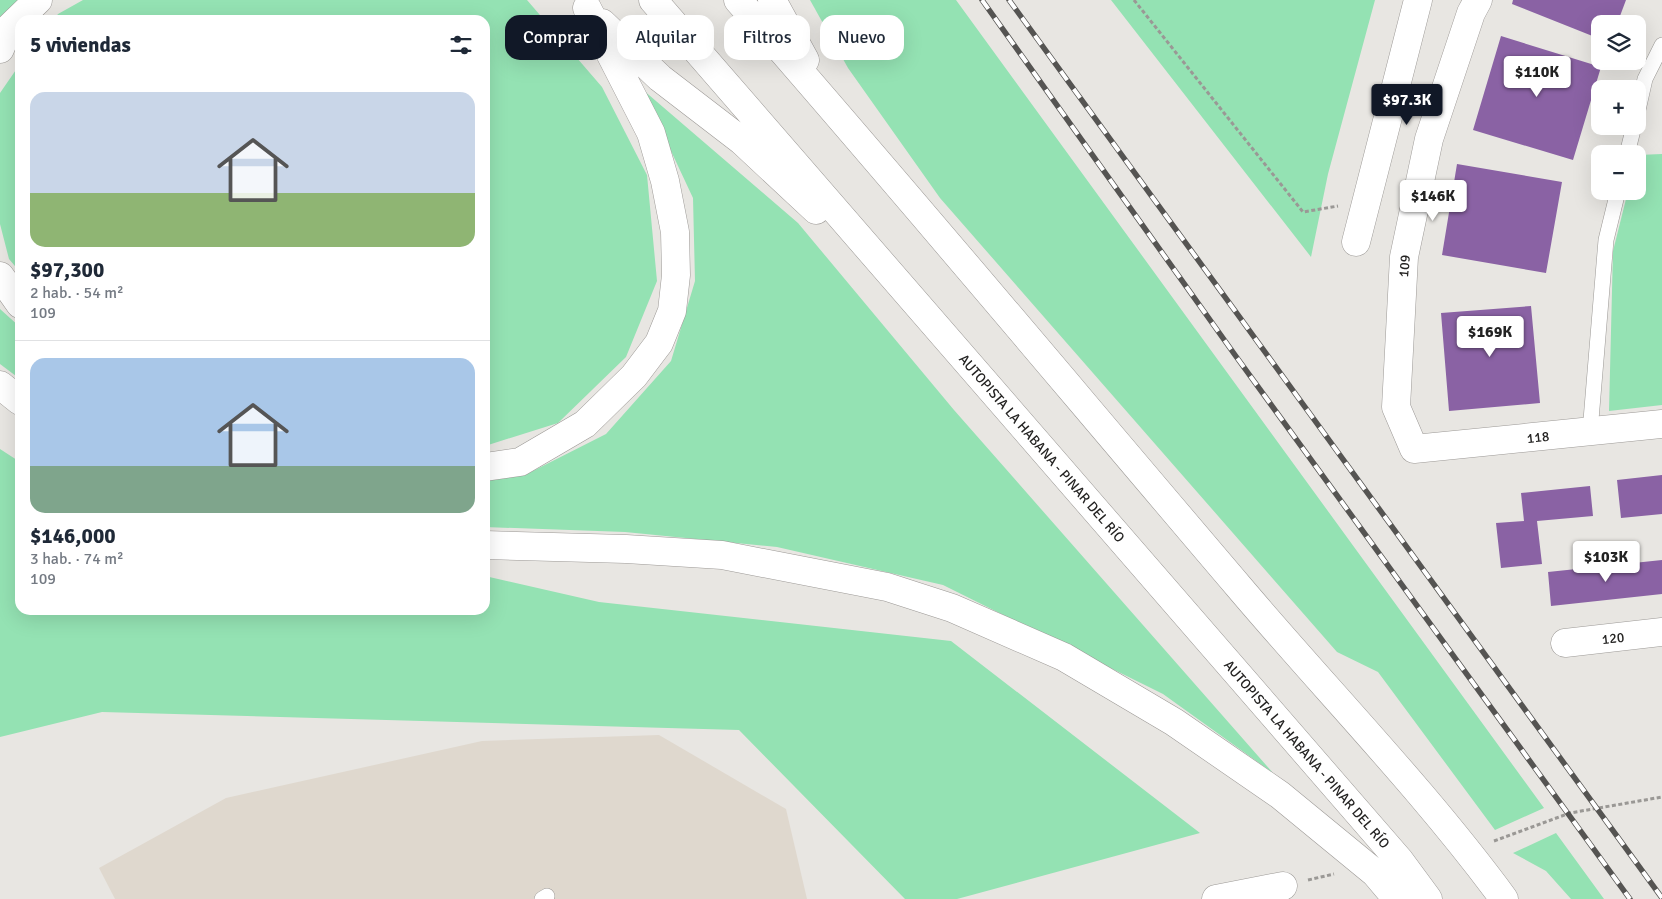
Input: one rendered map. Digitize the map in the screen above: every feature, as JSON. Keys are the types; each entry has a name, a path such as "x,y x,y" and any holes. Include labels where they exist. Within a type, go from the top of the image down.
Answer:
{"main road":[{"path":"22,15 38,0"},
{"name":"AUTOPISTA LA HABANA - PINAR DEL RÍO","path":"653,0 930,316 1400,861 1428,899"},
{"path":"738,0 828,103 1247,597 1468,850 1504,899"},
{"path":"772,0 828,103"},
{"path":"1356,242 1418,0"},
{"name":"109","path":"1414,449 1396,407 1404,257 1429,139 1471,14 1478,0"},
{"path":"584,4 660,78 742,141 930,316"},
{"path":"490,466 520,462 585,424 634,376 659,343 672,311 676,275 675,232 652,133 584,4"},
{"path":"0,49 9,28 15,22"},
{"path":"0,276 15,297"},
{"path":"0,385 15,397"},
{"name":"118","path":"1414,449 1662,424"},
{"path":"490,545 722,555 887,587 952,608 1064,658 1174,722 1280,795 1375,873 1397,899"},
{"name":"120","path":"1565,643 1662,632"},
{"path":"1216,899 1288,893"}],"lane":[{"path":"1645,80 1662,46"},
{"path":"1590,432 1606,240 1616,200"}],"path":[{"path":"1134,0 1303,212 1365,201"}],"shaded area":[{"path":"659,735 786,809 807,899 115,899 99,868 226,798 482,741"}],"green space":[{"path":"0,0 20,0 0,27"},
{"path":"83,0 527,0 540,15 505,15 505,60 579,60 602,87 647,175 657,281 626,357 558,423 490,444 490,15 57,15"},
{"path":"810,0 956,0 1544,808 1495,830 1378,672 1337,652 940,198 844,60 904,60 904,15 820,15 820,18"},
{"path":"1111,0 1375,0 1328,174 1311,257"},
{"path":"15,71 15,266 9,259 0,224 0,93"},
{"path":"642,89 798,223 954,410 1273,773 1163,694 943,585 777,547 625,532 490,527 490,480 525,475 606,434 671,361 695,281 693,198"},
{"path":"1662,154 1662,405 1609,411 1613,251 1626,200 1646,200 1646,155"},
{"path":"0,309 15,322 15,375 0,364"},
{"path":"0,449 15,459 15,615 490,615 490,577 599,602 951,641 1200,833 957,899 905,899 739,730 102,712 0,737"},
{"path":"1556,833 1604,899 1571,899 1546,871 1513,853"}],"building":[{"path":"1513,0 1626,0 1620,15 1591,15 1591,35 1512,4"},
{"path":"1501,36 1591,64 1591,70 1600,70 1597,80 1591,80 1591,100 1573,160 1473,130"},
{"path":"1457,164 1562,182 1546,273 1442,255"},
{"path":"1531,306 1540,403 1449,411 1441,313"},
{"path":"1662,475 1662,514 1621,518 1617,480"},
{"path":"1590,486 1593,516 1537,521 1542,564 1501,568 1496,523 1524,521 1521,493"},
{"path":"1662,560 1662,594 1551,606 1548,572"}],"railway":[{"path":"982,0 1235,355 1630,899"},
{"path":"1009,0 1662,898"}]}
